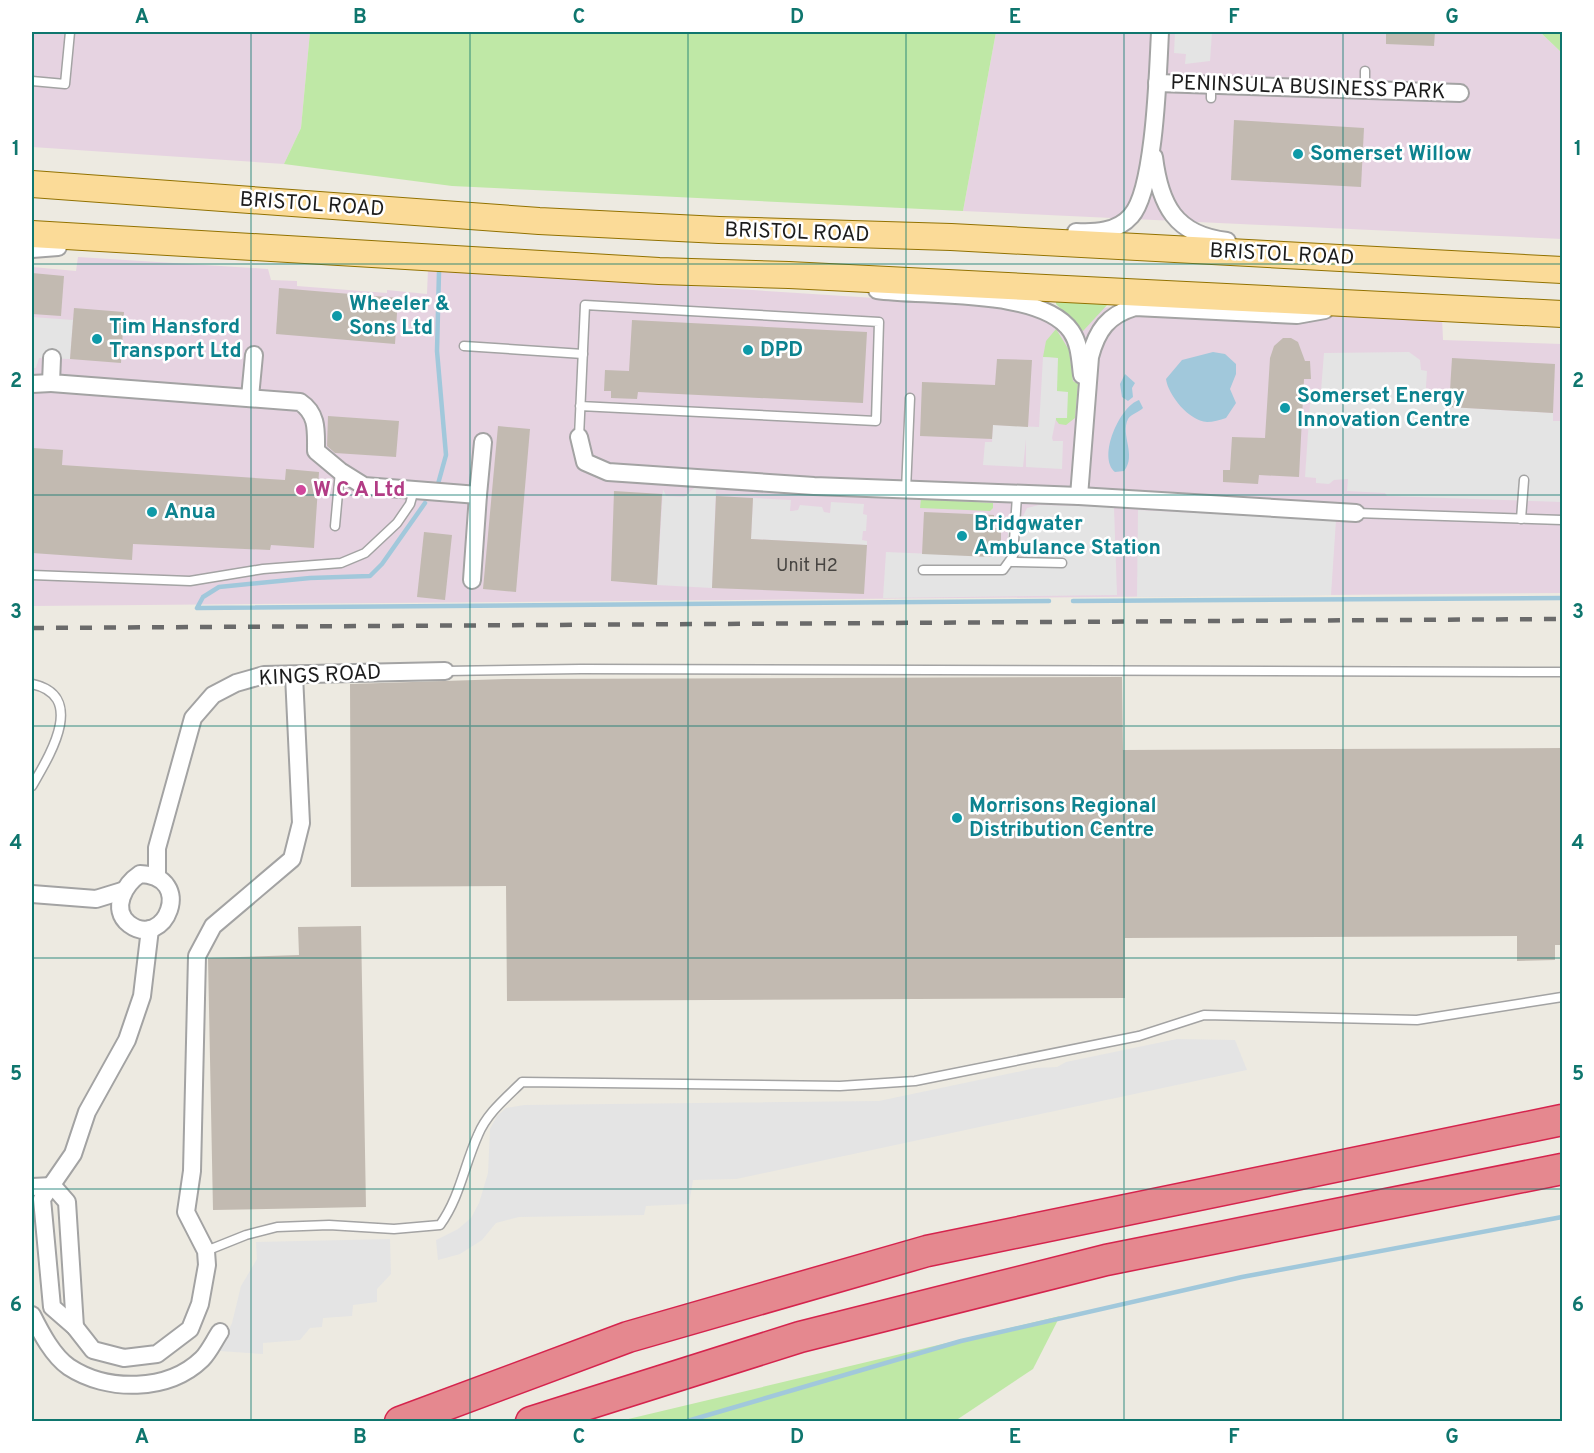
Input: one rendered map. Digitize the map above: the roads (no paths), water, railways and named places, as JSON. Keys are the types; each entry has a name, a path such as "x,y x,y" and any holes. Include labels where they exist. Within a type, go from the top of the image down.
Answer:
{"highway":[{"path":"400,1422 628,1337 927,1251 1563,1120"},
{"path":"531,1422 800,1337 1106,1260 1563,1169"}],"main road":[{"name":"BRISTOL ROAD","path":"32,184 539,221 951,237 1563,270"},
{"name":"BRISTOL ROAD","path":"32,234 659,271 1373,303 1563,314"}],"street":[{"name":"PENINSULA BUSINESS PARK","path":"951,237 997,229 1095,233 1118,226 1131,216 1139,203 1152,141 1160,32"},
{"name":"PENINSULA BUSINESS PARK","path":"1157,83 1211,92 1365,90 1460,93"},
{"name":"PENINSULA BUSINESS PARK","path":"1152,141 1157,183 1163,201 1175,218 1189,230 1207,238 1286,247 1328,257"},
{"name":"BRISTOL ROAD","path":"32,249 63,247 235,256 268,249"},
{"path":"763,274 900,294 968,296 1030,304 1052,313 1071,330 1079,349 1085,397"},
{"path":"1079,496 1085,397 1095,340 1107,321 1120,312 1135,307 1163,307 1297,315 1373,303"},
{"path":"250,397 254,355"},
{"path":"51,383 52,358"},
{"path":"32,384 51,383 300,402 311,409 316,424 316,451 340,471 364,486 478,495"},
{"path":"579,436 585,462 608,472 681,479 1017,496 1079,496 1356,513"},
{"path":"472,580 483,441"},
{"name":"KINGS ROAD","path":"157,877 157,848 193,718 213,695 236,683 264,675 445,671"},
{"path":"142,928 146,961 142,996 127,1040 87,1112 73,1154 42,1199 52,1307 75,1327 93,1350 124,1358 157,1354 190,1329 200,1304 207,1265 206,1251 186,1212 192,1171 197,956 213,926 292,859 301,823 294,675"},
{"path":"96,899 122,891 140,874 157,848"},
{"path":"122,891 120,908 125,921 142,928 160,925 169,914 170,892 167,885 157,877 140,874"},
{"path":"32,894 96,899 120,908"},
{"path":"53,1186 67,1202 75,1327"},
{"path":"32,1187 53,1186"},
{"path":"32,1315 44,1338 68,1366 98,1380 132,1386 155,1383 176,1375 202,1359 220,1332"}],"lane":[{"path":"32,81 65,84 70,32"},
{"path":"1365,71 1365,90"},
{"path":"579,436 580,406 585,305 879,322 876,421 580,406"},
{"path":"464,346 583,354"},
{"path":"906,490 910,398"},
{"path":"335,526 340,471"},
{"path":"1521,519 1524,480"},
{"path":"32,575 190,581 263,569 341,562 365,553 398,523 410,504 414,490"},
{"path":"1012,562 1017,496"},
{"path":"1356,513 1563,520"},
{"path":"923,570 999,570 1012,562 1062,563"},
{"path":"445,671 581,669 1563,672"},
{"path":"32,684 42,686 54,698 60,710 62,724 56,744 32,786"},
{"path":"206,1251 246,1235 277,1227 329,1225 394,1229 440,1226 454,1206 478,1134 491,1113 522,1082 840,1086 915,1081 1139,1036 1204,1015 1417,1020 1563,997"}],"water":[{"path":"1213,352 1225,354 1236,364 1236,374 1230,389 1236,403 1226,418 1207,422 1193,417 1180,406 1166,379 1182,360"},
{"path":"1125,374 1135,383 1132,388 1133,397 1128,401 1122,397 1120,384"},
{"path":"1139,400 1143,408 1129,417 1126,425 1128,465 1124,471 1115,472 1110,465 1108,455 1113,433 1125,412"}],"waterway":[{"path":"438,484 446,455 437,351 439,272"},
{"path":"425,503 382,564 370,576 310,578 219,587 203,597 197,608 1049,601"},
{"path":"1073,601 1562,598"},
{"path":"684,1422 961,1341 1242,1277 1562,1217"}],"railway":[{"path":"32,628 1562,619"}],"place":[{"name":"Somerset Willow","path":"1298,154"},
{"name":"Wheeler & Sons Ltd","path":"337,316"},
{"name":"Tim Hansford Transport Ltd","path":"97,339"},
{"name":"DPD","path":"748,350"},
{"name":"Somerset Energy Innovation Centre","path":"1285,408"},
{"name":"W C A Ltd","path":"301,490"},
{"name":"Anua","path":"152,512"},
{"name":"Bridgwater Ambulance Station","path":"962,536"},
{"name":"Morrisons Regional Distribution Centre","path":"957,818"}]}
